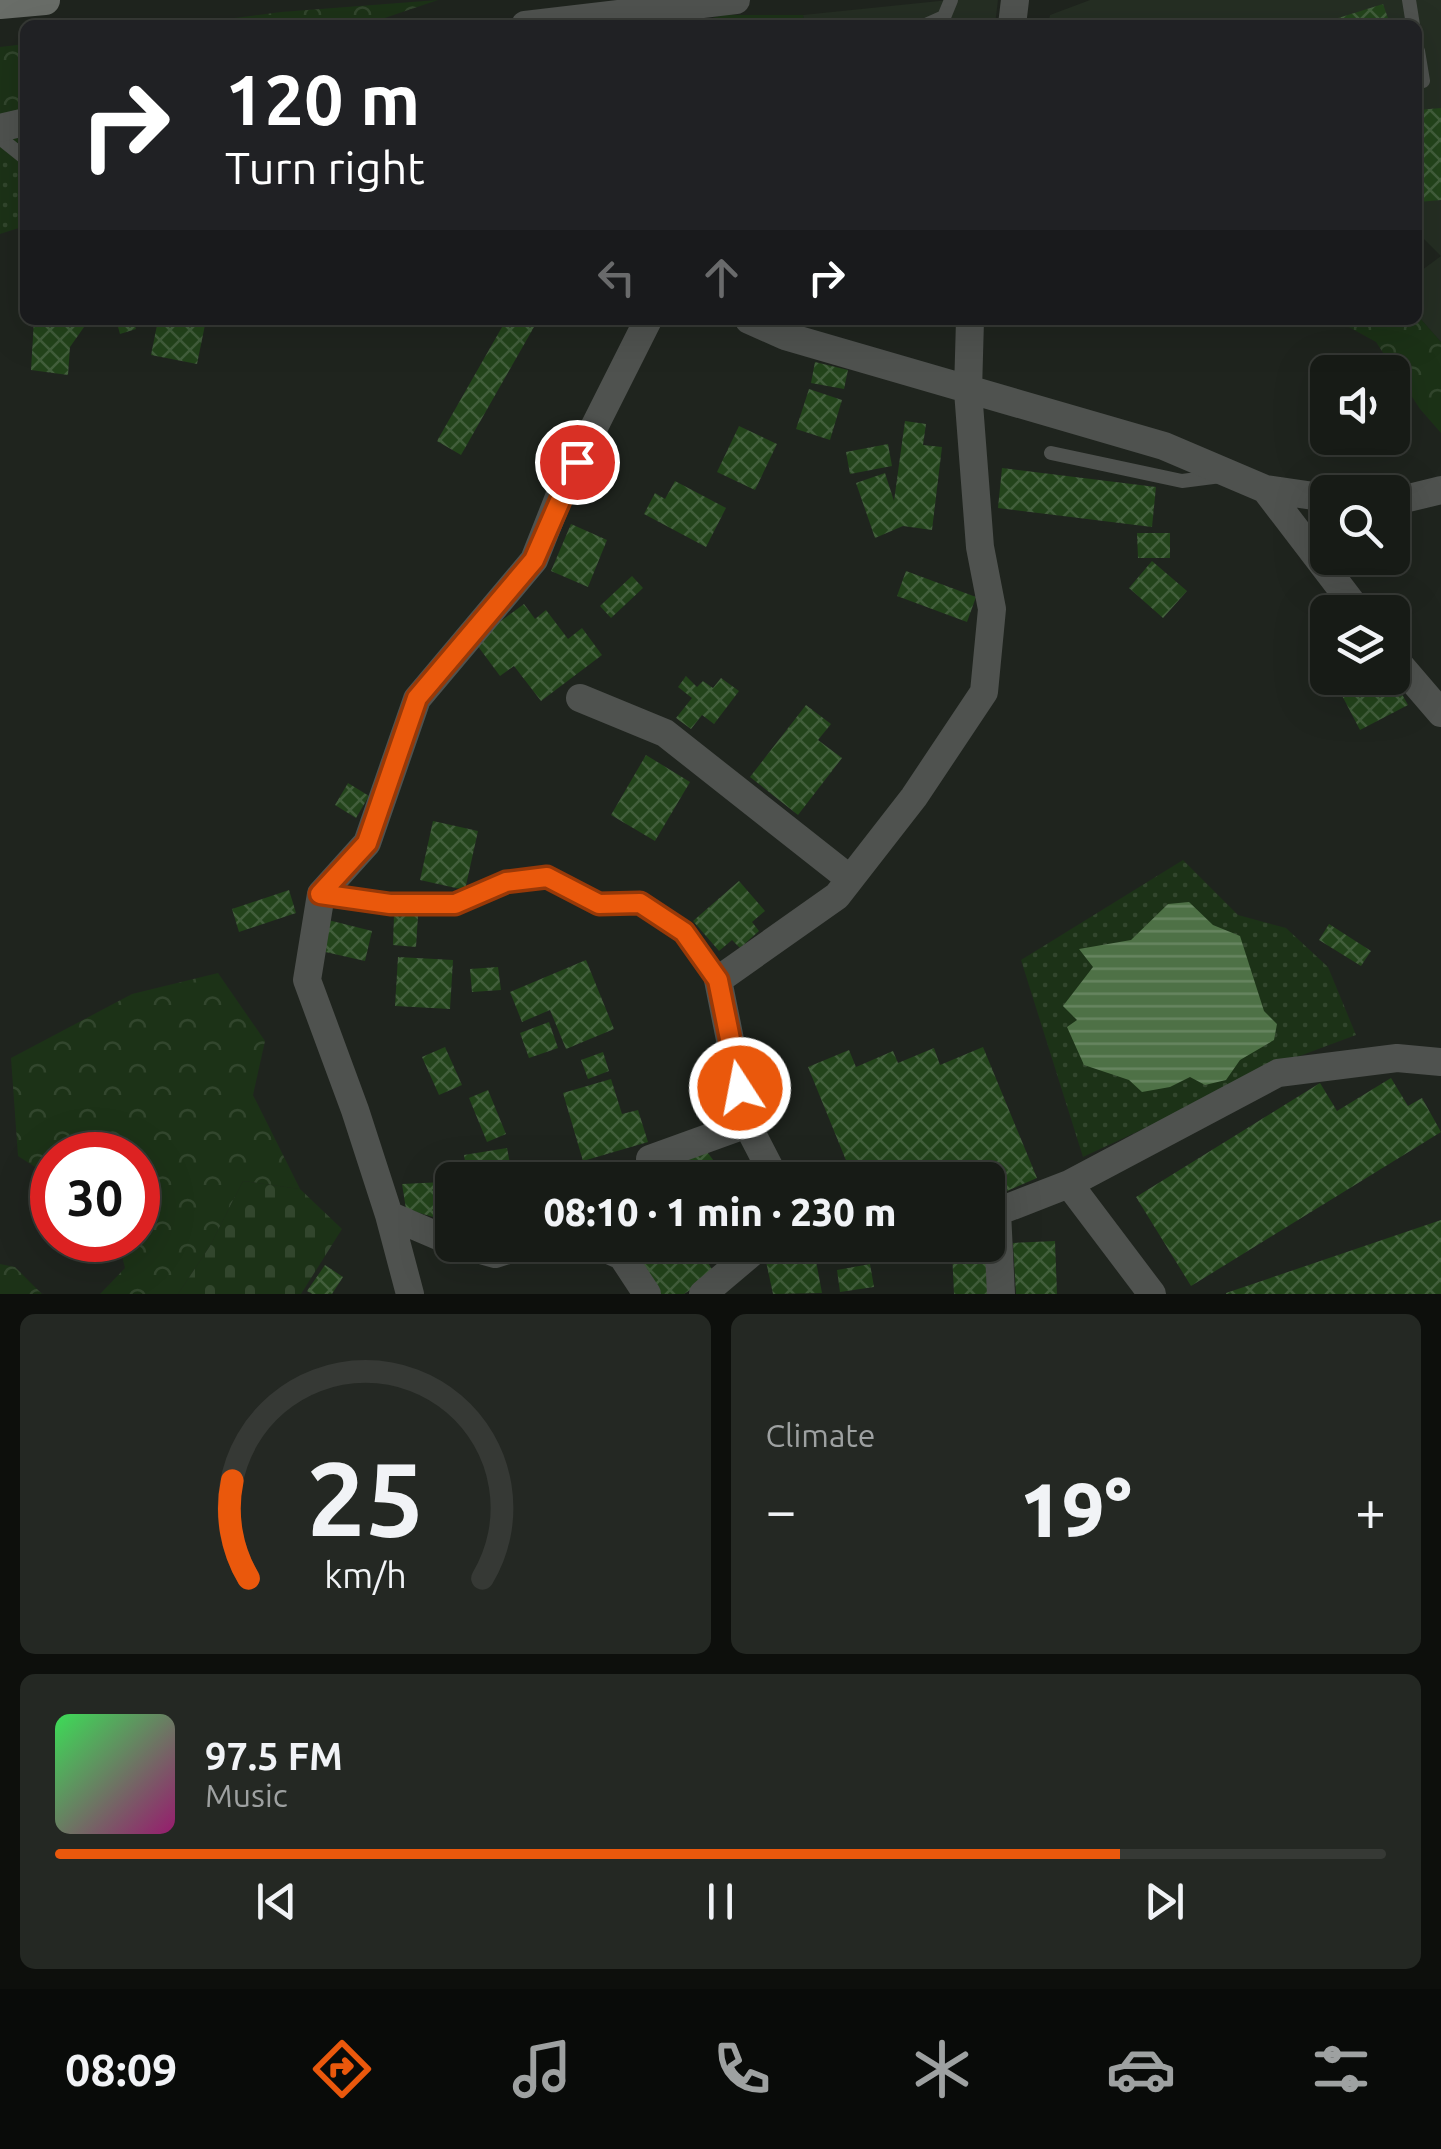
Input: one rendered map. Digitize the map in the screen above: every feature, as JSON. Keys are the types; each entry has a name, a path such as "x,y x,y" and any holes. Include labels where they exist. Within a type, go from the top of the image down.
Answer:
{"main road":[{"path":"0,4 45,0"}],"street":[{"path":"604,20 668,16 736,0"},
{"path":"410,1294 355,1110 307,980 320,894 367,843 417,698 534,560 559,498 646,325"},
{"path":"760,325 785,336 1164,446 1265,489 1310,495"},
{"path":"767,1162 747,1124 718,980 836,896 914,797 984,692 992,609 980,547 968,390 970,325"},
{"path":"1265,489 1347,595"},
{"path":"1410,498 1441,490"},
{"path":"1410,677 1441,712"},
{"path":"580,698 665,733 850,879"},
{"path":"1005,1207 1068,1184 1278,1073 1397,1058 1441,1062"},
{"path":"650,1159 747,1124"},
{"path":"1068,1184 1152,1294"},
{"path":"388,1215 435,1235"},
{"path":"626,1262 647,1294"},
{"path":"702,1294 741,1262"},
{"path":"997,1262 1001,1294"}],"lane":[{"path":"937,20 944,17 951,0"},
{"path":"1422,75 1423,81"},
{"path":"0,138 20,154"},
{"path":"1051,452 1182,481 1231,475"},
{"path":"320,894 390,904 455,904 506,882 547,877 599,904 640,903 684,932 718,980"}],"shaded area":[{"path":"949,0 998,0 996,20 804,20 803,15"},
{"path":"1090,0 1441,0 1441,256 1422,237 1422,20 1049,20 1050,15"},
{"path":"1441,256 1441,342 1422,321 1422,270"},
{"path":"1189,902 1213,925 1240,936 1264,1011 1277,1024 1274,1040 1240,1060 1226,1080 1205,1085 1190,1077 1170,1087 1142,1092 1129,1080 1084,1065 1067,1027 1077,1020 1063,1006 1093,967 1079,949 1131,940 1168,904"}],"green space":[{"path":"438,0 379,20 219,20"},
{"path":"724,15 803,15 804,20 704,20"},
{"path":"20,45 20,111 0,115 0,47"},
{"path":"20,137 20,228 0,234 0,141"},
{"path":"1422,321 1441,342 1441,433 1410,394 1410,355 1385,355 1376,342 1345,325 1422,325"},
{"path":"1183,860 1238,915 1286,928 1328,967 1356,1035 1297,1057 1083,1157 1021,960"},
{"path":"218,973 265,1041 253,1095 300,1189 243,1181 210,1246 178,1294 100,1294 125,1268 124,1262 160,1262 160,1132 30,1132 30,1164 18,1156 11,1058 132,994"},
{"path":"243,1181 300,1189 342,1229 301,1294 178,1294 210,1246"},
{"path":"0,1264 15,1267 42,1294 0,1294"}],"building":[{"path":"1383,4 1389,20 1332,20"},
{"path":"1441,108 1441,200 1422,202 1422,110"},
{"path":"34,325 85,325 70,347 68,375 31,370"},
{"path":"117,325 135,325 136,329 120,334"},
{"path":"157,325 205,325 197,364 151,355"},
{"path":"503,325 535,325 461,455 437,441"},
{"path":"815,362 848,370 844,389 811,383"},
{"path":"809,389 842,400 830,440 796,429"},
{"path":"905,421 926,424 923,445 942,447 932,530 903,526 875,538 856,483 885,473 894,501"},
{"path":"739,426 777,444 755,490 717,472"},
{"path":"888,444 892,466 850,474 846,452"},
{"path":"1002,468 1156,487 1152,527 998,508"},
{"path":"675,481 726,508 706,547 644,514 655,493 665,499"},
{"path":"571,524 607,540 588,587 551,571"},
{"path":"1137,533 1170,533 1170,558 1138,558"},
{"path":"1152,561 1187,591 1163,618 1129,588"},
{"path":"906,571 976,597 967,622 897,596"},
{"path":"632,576 643,588 611,618 600,606"},
{"path":"524,604 535,619 546,610 568,639 582,628 602,655 541,701 514,666 500,676 474,641"},
{"path":"686,676 697,687 703,681 713,688 721,678 739,691 714,724 702,715 691,729 676,718 692,698 678,687"},
{"path":"1342,695 1402,695 1408,705 1360,730"},
{"path":"806,705 831,724 818,740 842,758 798,815 750,777"},
{"path":"646,755 690,782 655,841 611,815"},
{"path":"348,783 369,796 356,818 335,805"},
{"path":"433,821 478,831 465,890 420,880"},
{"path":"739,881 765,911 752,922 759,931 740,948 732,940 719,951 693,921"},
{"path":"289,890 296,913 239,932 232,909"},
{"path":"394,915 418,916 416,947 393,945"},
{"path":"328,920 372,931 365,961 321,951"},
{"path":"1329,924 1371,951 1361,966 1319,940"},
{"path":"398,957 453,960 450,1009 395,1006"},
{"path":"586,960 614,1029 566,1049 550,1010 522,1022 510,992"},
{"path":"498,967 501,990 472,992 470,969"},
{"path":"549,1022 558,1048 529,1058 520,1033"},
{"path":"445,1047 462,1085 439,1095 422,1057"},
{"path":"983,1047 1037,1178 1005,1192 1005,1162 847,1162 808,1067 849,1050 856,1067 893,1051 898,1063 934,1048 940,1065"},
{"path":"603,1052 609,1071 588,1079 581,1060"},
{"path":"1391,1078 1408,1106 1422,1098 1441,1132 1191,1286 1136,1197 1320,1083 1337,1111"},
{"path":"611,1079 622,1114 638,1110 648,1142 583,1161 563,1093"},
{"path":"488,1090 506,1134 487,1142 469,1098"},
{"path":"702,1145 715,1162 680,1162"},
{"path":"507,1148 510,1162 465,1162 464,1155"},
{"path":"435,1182 435,1218 406,1209 402,1184"},
{"path":"1441,1220 1441,1294 1226,1294 1226,1293"},
{"path":"1055,1241 1057,1294 1016,1294 1013,1243"},
{"path":"637,1262 708,1262 715,1274 684,1294 657,1294"},
{"path":"766,1262 816,1262 822,1293 773,1294"},
{"path":"953,1262 989,1262 991,1294 954,1294"},
{"path":"870,1264 874,1287 840,1292 837,1270"},
{"path":"325,1265 343,1277 332,1294 312,1294 307,1291"}],"route":[{"path":"577,462 534,560 417,698 367,843 320,894 390,904 455,904 506,882 547,877 599,904 640,903 684,932 718,980 740,1088"}]}
